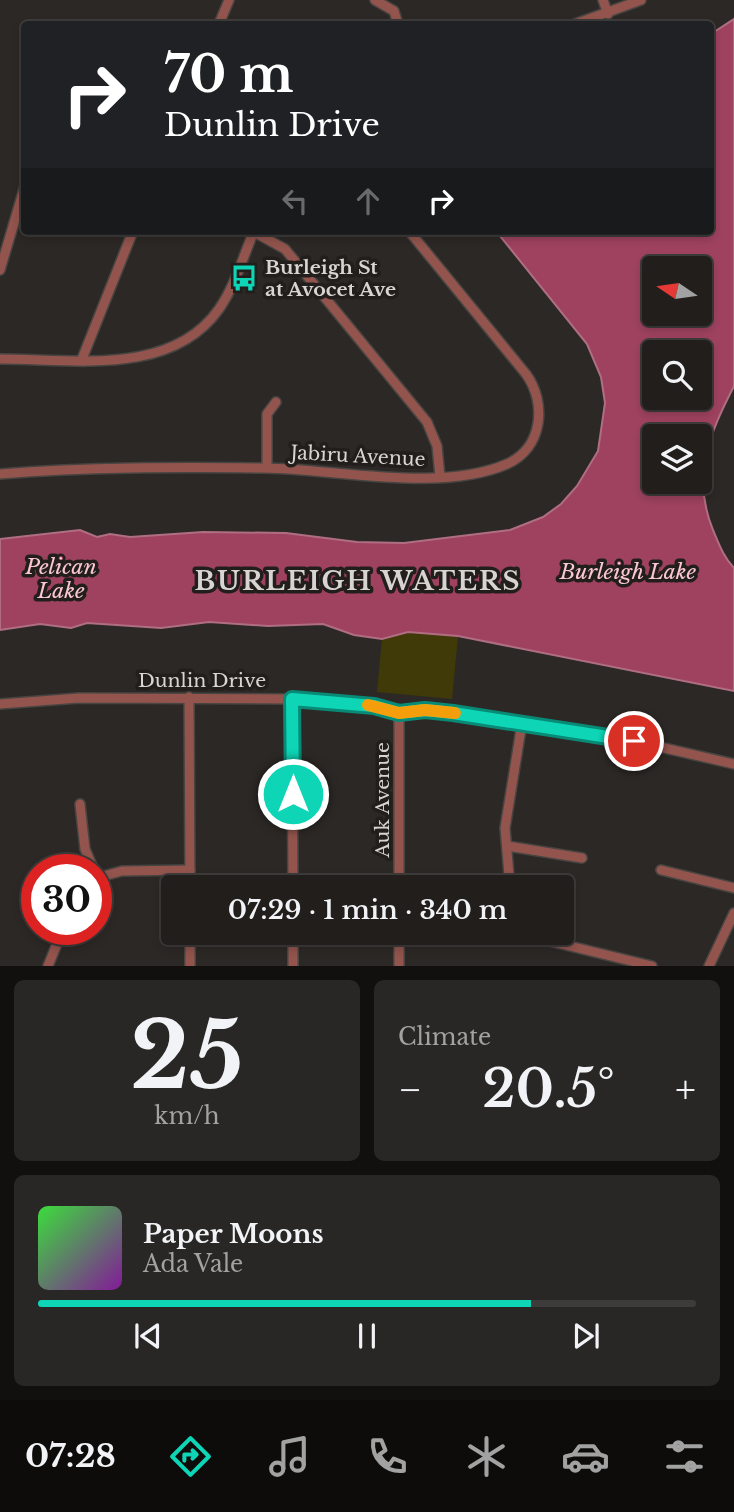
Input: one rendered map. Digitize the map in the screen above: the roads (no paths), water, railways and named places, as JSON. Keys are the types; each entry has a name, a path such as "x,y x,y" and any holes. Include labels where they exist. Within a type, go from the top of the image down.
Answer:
{"street":[{"path":"220,21 229,0"},
{"path":"375,0 394,11 397,21"},
{"path":"603,0 608,14"},
{"path":"585,21 641,0"},
{"path":"0,270 21,199"},
{"path":"82,359 132,235"},
{"path":"0,359 151,356 198,331 224,299 252,235"},
{"path":"261,235 285,248 427,422 437,446 440,477"},
{"name":"Jabiru Avenue","path":"0,474 87,468 267,468 415,479 490,469 518,457 535,435 538,401 526,374 412,235"},
{"path":"267,468 267,414 276,402"},
{"path":"190,697 190,875"},
{"name":"Dunlin Drive","path":"0,704 79,698 292,699 374,706 399,713 425,710 522,723 647,744 734,764"},
{"path":"292,699 293,875"},
{"name":"Auk Avenue","path":"399,713 399,875"},
{"path":"508,875 505,828 522,723"},
{"path":"80,804 87,854"},
{"path":"507,846 582,858"},
{"path":"112,873 190,870"},
{"path":"661,870 734,888"},
{"path":"709,966 734,913"},
{"path":"48,966 56,945"},
{"path":"190,945 190,966"},
{"path":"293,945 293,966"},
{"path":"399,945 399,966"},
{"path":"566,945 652,966"}],"water":[{"name":"Burleigh Lake","path":"734,19 734,386 712,436 712,424 642,424 642,494 703,494 713,530 734,568 734,691 458,636 408,632 382,639 354,635 323,624 268,626 209,622 161,628 87,623 71,628 40,624 0,630 0,539 80,530 97,537 110,534 130,537 203,532 286,533 357,542 404,543 510,530 543,517 561,504 577,486 598,451 605,403 601,377 587,344 499,235 714,235 714,32"}],"place":[{"name":"Burleigh St at Avocet Ave","path":"244,278"}],"district":[{"name":"BURLEIGH WATERS","path":"358,581"}],"water label":[{"name":"Pelican Lake","path":"61,579"}]}
